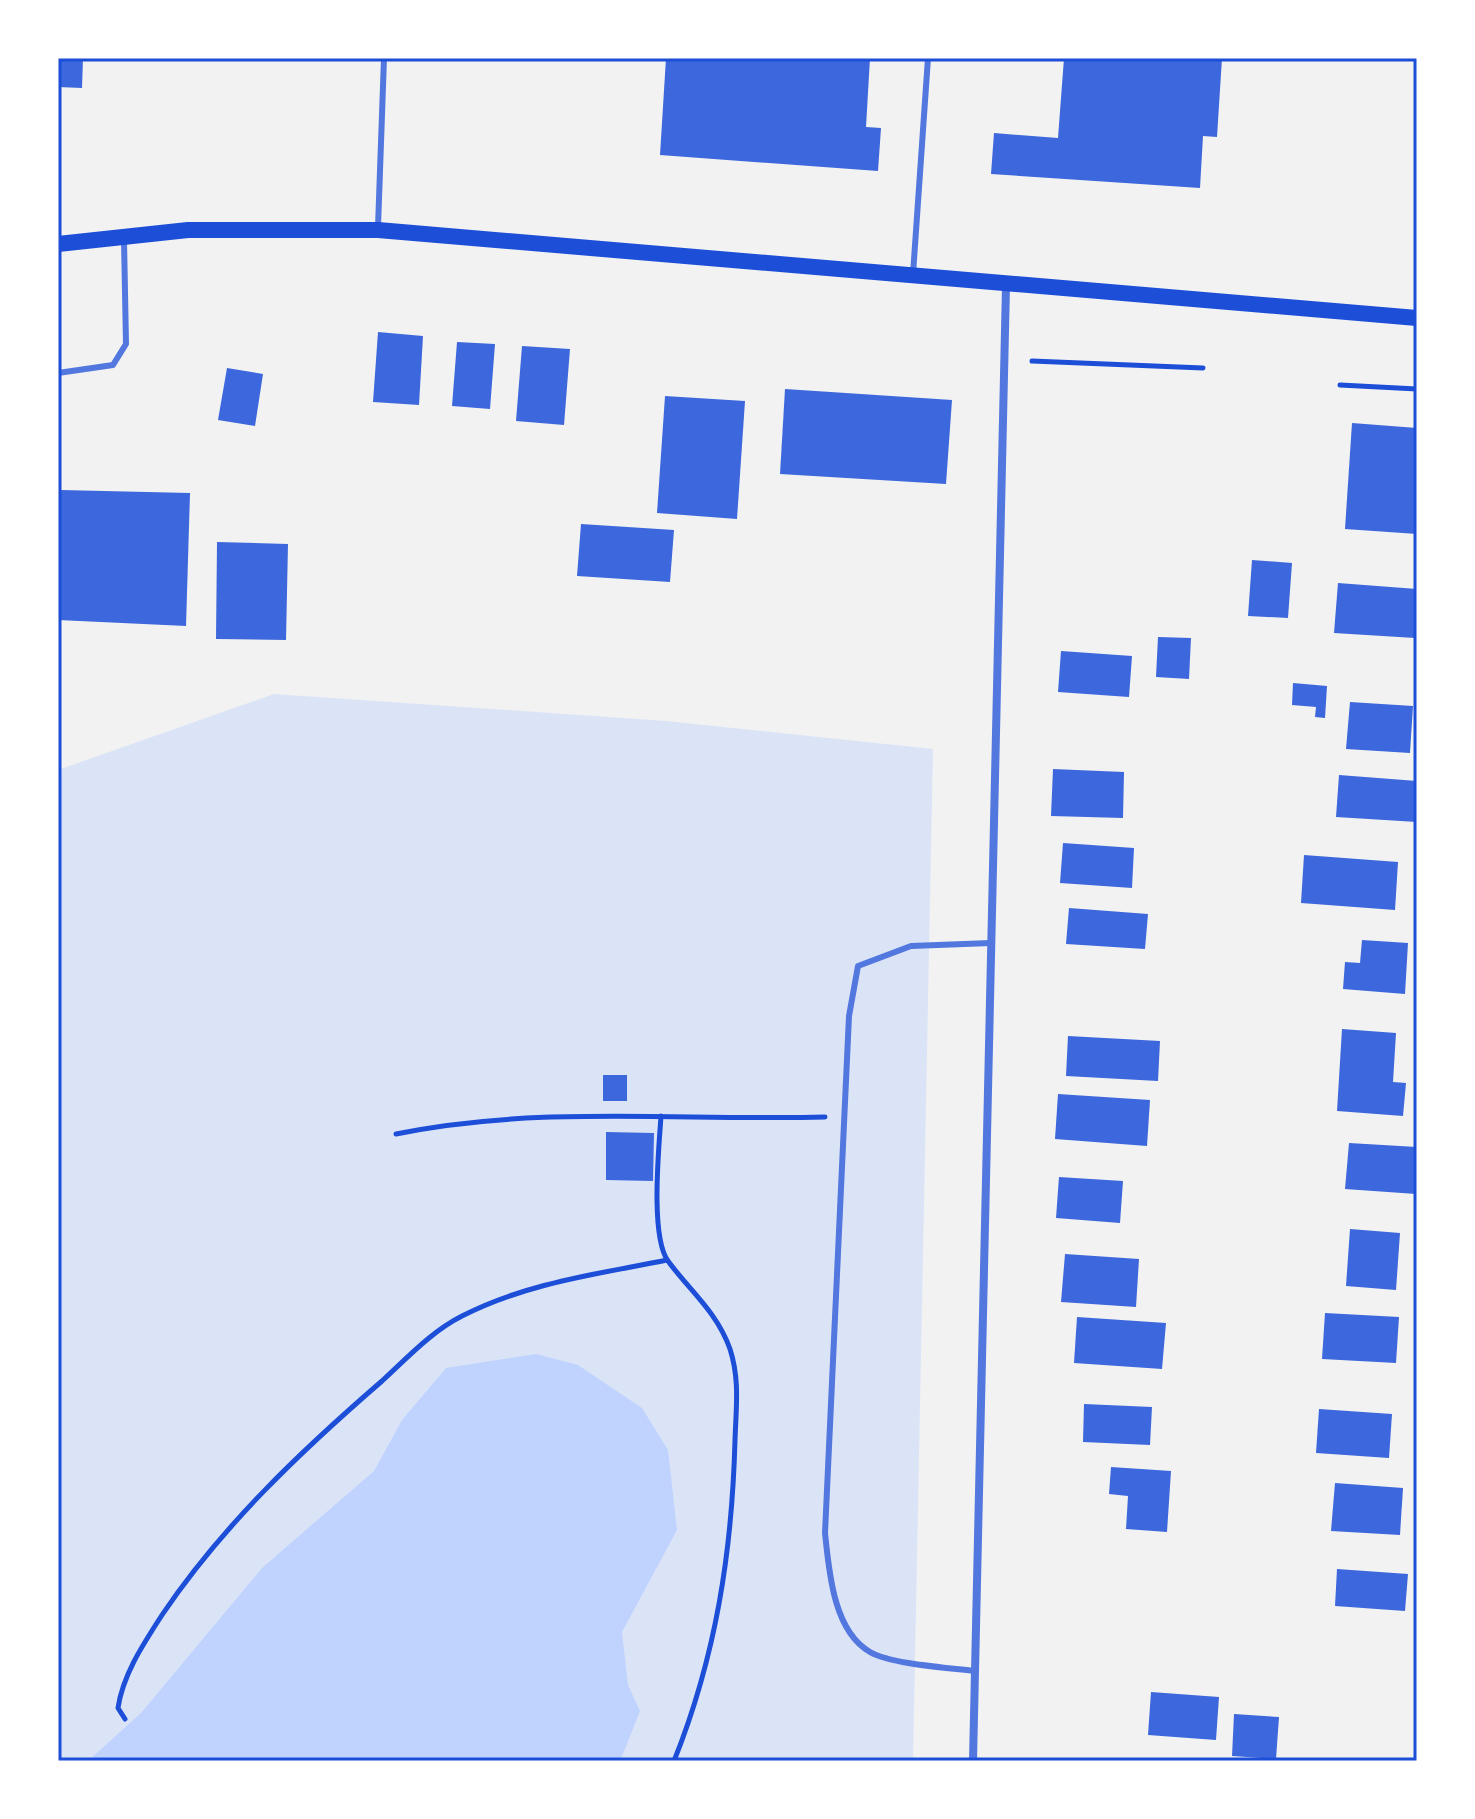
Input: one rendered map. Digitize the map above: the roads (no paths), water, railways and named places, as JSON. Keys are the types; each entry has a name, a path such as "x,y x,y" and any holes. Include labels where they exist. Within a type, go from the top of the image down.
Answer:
{"main road":[{"path":"58,244 188,230 378,230 1006,286 1417,318"}],"street":[{"path":"973,1761 1006,286"}],"lane":[{"path":"378,230 384,58"},
{"path":"913,277 928,58"},
{"path":"58,373 113,365 126,344 123,235"},
{"path":"975,1671 926,1665 870,1652 843,1623 830,1578 825,1533 849,1016 858,966 911,946 991,943"}],"water":[{"path":"536,1354 578,1365 642,1408 668,1450 677,1530 622,1632 628,1685 640,1711 620,1761 88,1761 141,1713 262,1568 374,1471 402,1420 446,1368"}]}
